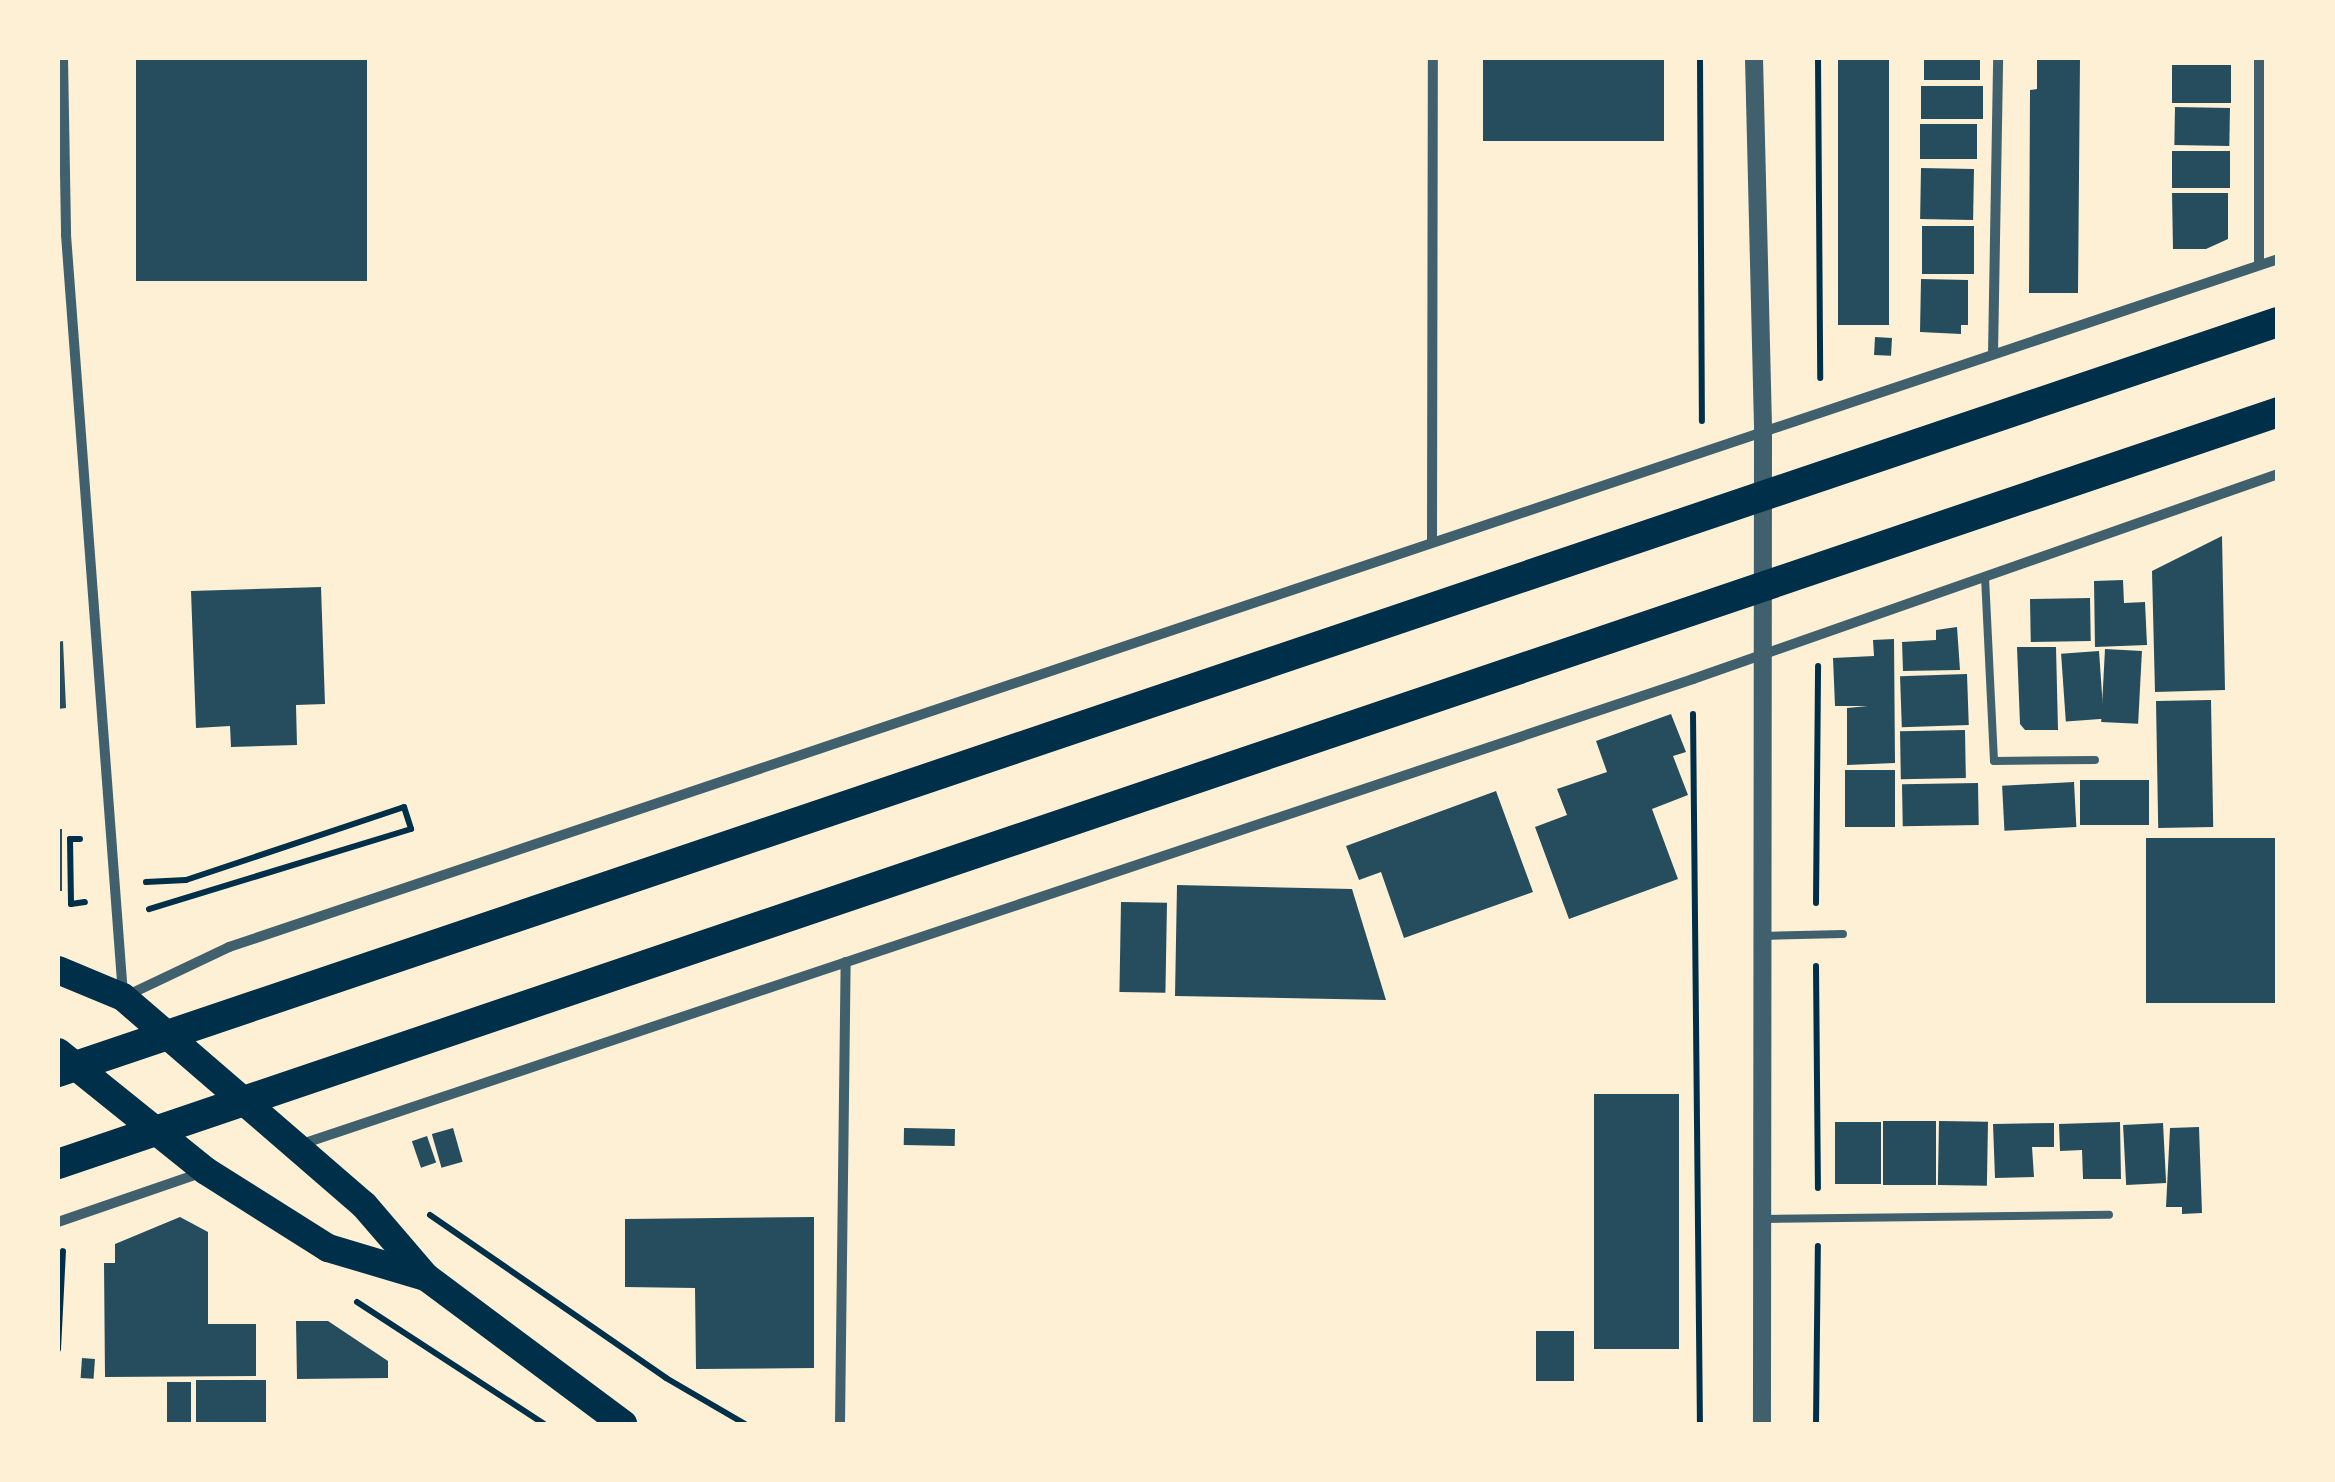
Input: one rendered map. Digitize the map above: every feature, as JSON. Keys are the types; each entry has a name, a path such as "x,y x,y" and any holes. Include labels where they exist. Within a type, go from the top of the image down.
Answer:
{"highway":[{"path":"58,1072 2278,322"},
{"path":"58,1164 2278,412"},
{"path":"58,970 123,997 364,1205 426,1278 623,1424"},
{"path":"58,1052 206,1170 328,1248 426,1278"}],"street":[{"path":"62,58 66,235 123,997"},
{"path":"1432,542 1434,58"},
{"path":"1754,58 1763,428 1762,1424"},
{"path":"1993,354 1998,58"},
{"path":"2259,58 2259,265"},
{"path":"123,997 230,947 1702,452 1763,428 2278,259"},
{"path":"296,1146 1692,679 2278,474"},
{"path":"58,958 123,997"},
{"path":"840,1424 846,962"},
{"path":"61,1221 206,1170"}],"lane":[{"path":"1985,577 1994,761 2095,760"},
{"path":"1762,936 1843,934"},
{"path":"1762,1220 2109,1215"}],"path":[{"path":"1700,58 1702,452"},
{"path":"1818,58 1821,410"},
{"path":"1816,1424 1818,636"},
{"path":"1692,679 1700,1424"},
{"path":"114,885 186,880 404,807 411,829 144,910"},
{"path":"416,1205 666,1378 745,1424"},
{"path":"58,1350 61,1221"}],"building":[{"path":"136,58 367,58 367,281 136,281"},
{"path":"1483,58 1664,58 1664,141 1483,141"},
{"path":"1838,58 1889,58 1889,325 1838,325"},
{"path":"1924,58 1980,58 1980,80 1924,80"},
{"path":"2037,58 2080,58 2078,293 2029,293 2030,90 2037,89"},
{"path":"2172,65 2231,65 2231,103 2172,103"},
{"path":"1921,86 1983,86 1983,119 1921,119"},
{"path":"2175,107 2230,108 2229,146 2174,145"},
{"path":"1920,124 1977,124 1977,159 1920,159"},
{"path":"2172,151 2230,151 2230,188 2172,188"},
{"path":"1921,168 1974,169 1973,220 1920,219"},
{"path":"2172,193 2228,193 2228,239 2206,249 2173,249"},
{"path":"1922,226 1974,226 1974,274 1922,274"},
{"path":"1921,279 1968,280 1968,325 1961,325 1961,334 1920,332"},
{"path":"1875,337 1892,338 1891,356 1874,355"},
{"path":"2222,536 2225,690 2155,692 2152,571"},
{"path":"2123,580 2124,603 2145,602 2147,645 2095,647 2094,581"},
{"path":"321,587 325,704 296,705 297,745 231,747 230,726 196,728 191,591"},
{"path":"2090,598 2091,641 2031,642 2030,599"},
{"path":"1957,627 1960,670 1903,671 1902,642 1936,640 1936,630"},
{"path":"1894,639 1895,763 1847,765 1847,708 1868,706 1835,706 1833,658 1874,656 1873,640"},
{"path":"63,641 66,708 58,709 58,642"},
{"path":"2017,647 2056,647 2058,730 2025,730 2020,724"},
{"path":"2105,649 2142,651 2138,724 2101,722"},
{"path":"2099,651 2104,719 2066,721 2061,654"},
{"path":"1967,674 1969,725 1902,727 1900,676"},
{"path":"2211,700 2213,827 2158,828 2156,701"},
{"path":"1671,714 1686,752 1673,756 1688,795 1652,809 1678,879 1569,919 1535,827 1567,815 1557,789 1607,772 1596,741"},
{"path":"1965,730 1966,778 1901,779 1900,731"},
{"path":"1845,770 1895,770 1895,827 1845,827"},
{"path":"2080,780 2149,780 2149,825 2080,825"},
{"path":"2074,782 2076,827 2004,831 2002,786"},
{"path":"1978,783 1979,825 1903,826 1902,784"},
{"path":"1496,791 1533,892 1404,938 1381,872 1359,880 1346,846"},
{"path":"58,829 62,829 62,891 58,891"},
{"path":"2146,838 2278,838 2278,1003 2146,1003"},
{"path":"1177,885 1352,889 1386,1000 1175,996"},
{"path":"1121,902 1167,903 1165,993 1119,992"},
{"path":"1594,1094 1679,1094 1679,1349 1594,1349"},
{"path":"1883,1121 1936,1121 1936,1185 1883,1185"},
{"path":"1939,1121 1988,1122 1987,1186 1938,1185"},
{"path":"1835,1122 1881,1122 1881,1184 1835,1184"},
{"path":"2120,1122 2121,1179 2083,1179 2082,1150 2060,1151 2059,1124"},
{"path":"2054,1123 2054,1147 2032,1147 2034,1177 1995,1178 1993,1124"},
{"path":"2163,1123 2166,1183 2126,1185 2123,1125"},
{"path":"2199,1127 2202,1213 2182,1214 2182,1207 2166,1207 2170,1128"},
{"path":"453,1128 463,1162 441,1168 432,1134"},
{"path":"904,1128 955,1129 955,1146 904,1145"},
{"path":"427,1136 436,1162 421,1168 412,1141"},
{"path":"180,1217 208,1232 208,1324 256,1324 256,1376 105,1377 104,1263 115,1263 115,1244"},
{"path":"814,1217 814,1368 696,1369 695,1288 625,1287 625,1219"},
{"path":"296,1321 328,1321 388,1361 388,1378 297,1379"},
{"path":"1536,1331 1574,1331 1574,1381 1536,1381"},
{"path":"82,1358 95,1359 94,1379 81,1378"},
{"path":"196,1380 266,1380 266,1424 196,1424"},
{"path":"167,1382 191,1382 191,1424 167,1424"}]}
